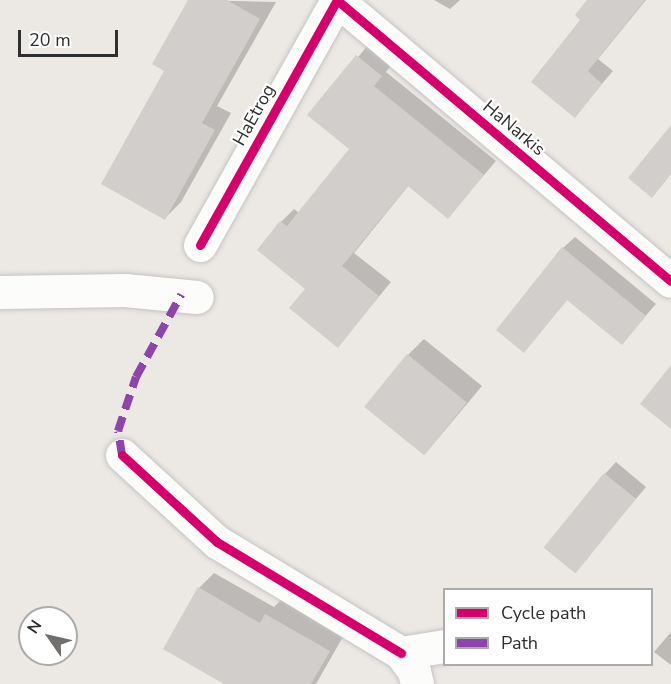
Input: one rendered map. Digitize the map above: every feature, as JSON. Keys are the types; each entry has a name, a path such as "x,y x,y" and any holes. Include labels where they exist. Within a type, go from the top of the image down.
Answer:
{"street":[{"name":"HaEtrog","path":"200,245 337,0"},
{"name":"HaNarkis","path":"337,0 671,281"},
{"path":"0,292 125,290 197,297"},
{"path":"122,455 218,542 401,652 414,671 417,684"},
{"path":"401,652 443,646"}],"building":[{"path":"188,0 227,0 260,19 202,123 215,130 165,220 101,184 164,71 152,64"},
{"path":"587,0 645,0 588,71 602,84 575,118 531,82 580,20 575,15"},
{"path":"356,55 382,76 374,86 484,175 448,219 408,186 342,266 379,296 338,348 289,308 305,289 257,250 280,221 287,226 349,149 307,115"},
{"path":"671,125 671,174 652,198 628,178"},
{"path":"562,247 646,316 622,345 567,300 524,353 496,330"},
{"path":"407,354 467,402 424,455 364,407"},
{"path":"671,365 671,429 640,404"},
{"path":"604,473 636,499 575,573 544,548"},
{"path":"198,587 260,623 265,614 330,651 311,684 224,684 163,649"}],"marked path":[{"path":"122,455 118,431 136,377 181,295"}],"cycle path":[{"path":"337,0 671,281"},
{"path":"200,245 337,0"},
{"path":"122,455 217,542 401,653"}]}
